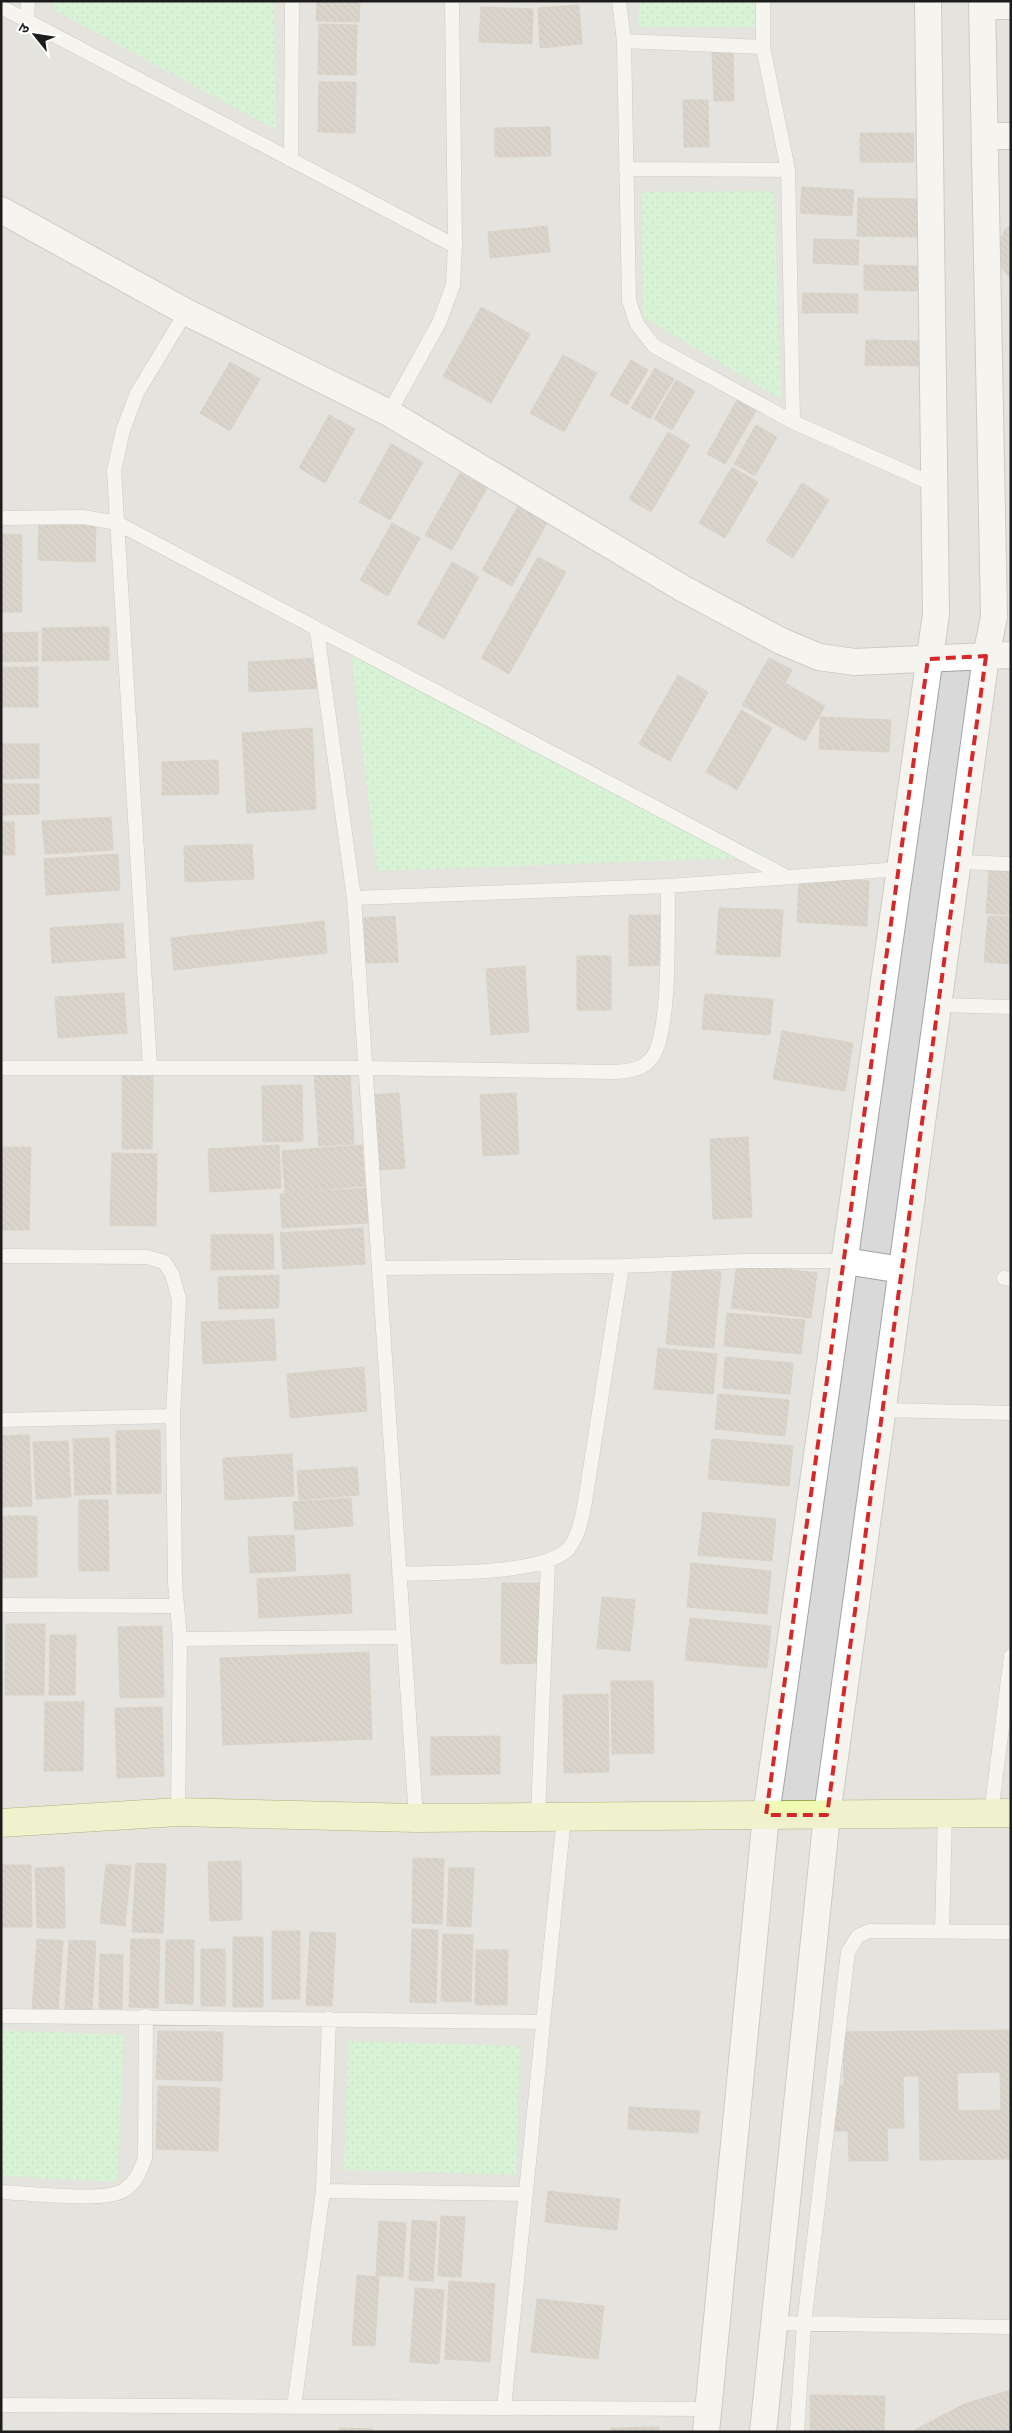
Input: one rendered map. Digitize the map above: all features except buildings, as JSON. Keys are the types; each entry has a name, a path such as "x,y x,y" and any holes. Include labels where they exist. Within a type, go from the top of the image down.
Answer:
{"street":[{"path":"707,2421 766,1815 928,659 936,614 928,1"},
{"path":"763,2432 827,1815 960,862 999,656 994,617 998,136 982,4 1011,6"},
{"path":"1,210 186,312 389,413 682,588 780,641 819,657 855,662 999,656"},
{"path":"844,1261 902,1270"},
{"path":"1,1823 178,1812 416,1818 1001,1814"}],"lane":[{"path":"27,20 28,1"},
{"path":"291,160 292,1"},
{"path":"389,413 439,323 453,285 455,246 452,1"},
{"path":"619,1 624,41 629,301 637,324 654,346 793,422 935,485"},
{"path":"763,1 763,47 788,170 793,422"},
{"path":"1,7 455,246"},
{"path":"624,41 763,47"},
{"path":"626,168 788,170"},
{"path":"150,1066 114,471 123,430 136,393 186,312"},
{"path":"1,518 83,517 117,523 318,631 787,877"},
{"path":"318,631 354,898 416,1818"},
{"path":"960,862 1011,864"},
{"path":"354,898 668,886 900,869"},
{"path":"1,1068 150,1066 615,1072 638,1069 652,1060 661,1037 665,1014 668,886"},
{"path":"940,1005 1011,1007"},
{"path":"1,1256 146,1257 164,1262 172,1274 179,1299 173,1416 176,1606 180,1640 178,1812"},
{"path":"379,1268 622,1266 746,1261 844,1261"},
{"path":"400,1574 519,1568 548,1561 569,1548 580,1523 622,1266"},
{"path":"883,1410 1011,1413"},
{"path":"1,1420 173,1416"},
{"path":"504,2408 543,2022 551,1817 548,1561"},
{"path":"1,1605 176,1606"},
{"path":"180,1640 404,1637"},
{"path":"1001,1814 1011,1656"},
{"path":"942,1931 945,1814"},
{"path":"797,2432 804,2324 848,1952 858,1936 869,1931 1011,1932"},
{"path":"1,2016 146,2016 543,2022"},
{"path":"1,2192 106,2196 124,2190 138,2177 145,2158 146,2016"},
{"path":"294,2407 324,2191 329,2019"},
{"path":"324,2191 526,2194"},
{"path":"774,2323 1011,2327"},
{"path":"1,2405 504,2408 707,2421"}],"highlighted area":[{"path":"986,656 827,1815 766,1815 845,1261 928,659"}],"shaded area":[{"path":"1,1 1011,1 1011,2432 1,2432"}],"green space":[{"path":"54,1 274,1 276,130 54,10"},
{"path":"639,1 767,1 766,27 638,27"},
{"path":"774,191 781,399 643,317 641,192"},
{"path":"351,653 766,857 377,871"},
{"path":"1,2030 124,2035 117,2182 1,2176"},
{"path":"348,2041 520,2046 516,2175 344,2170"}]}
